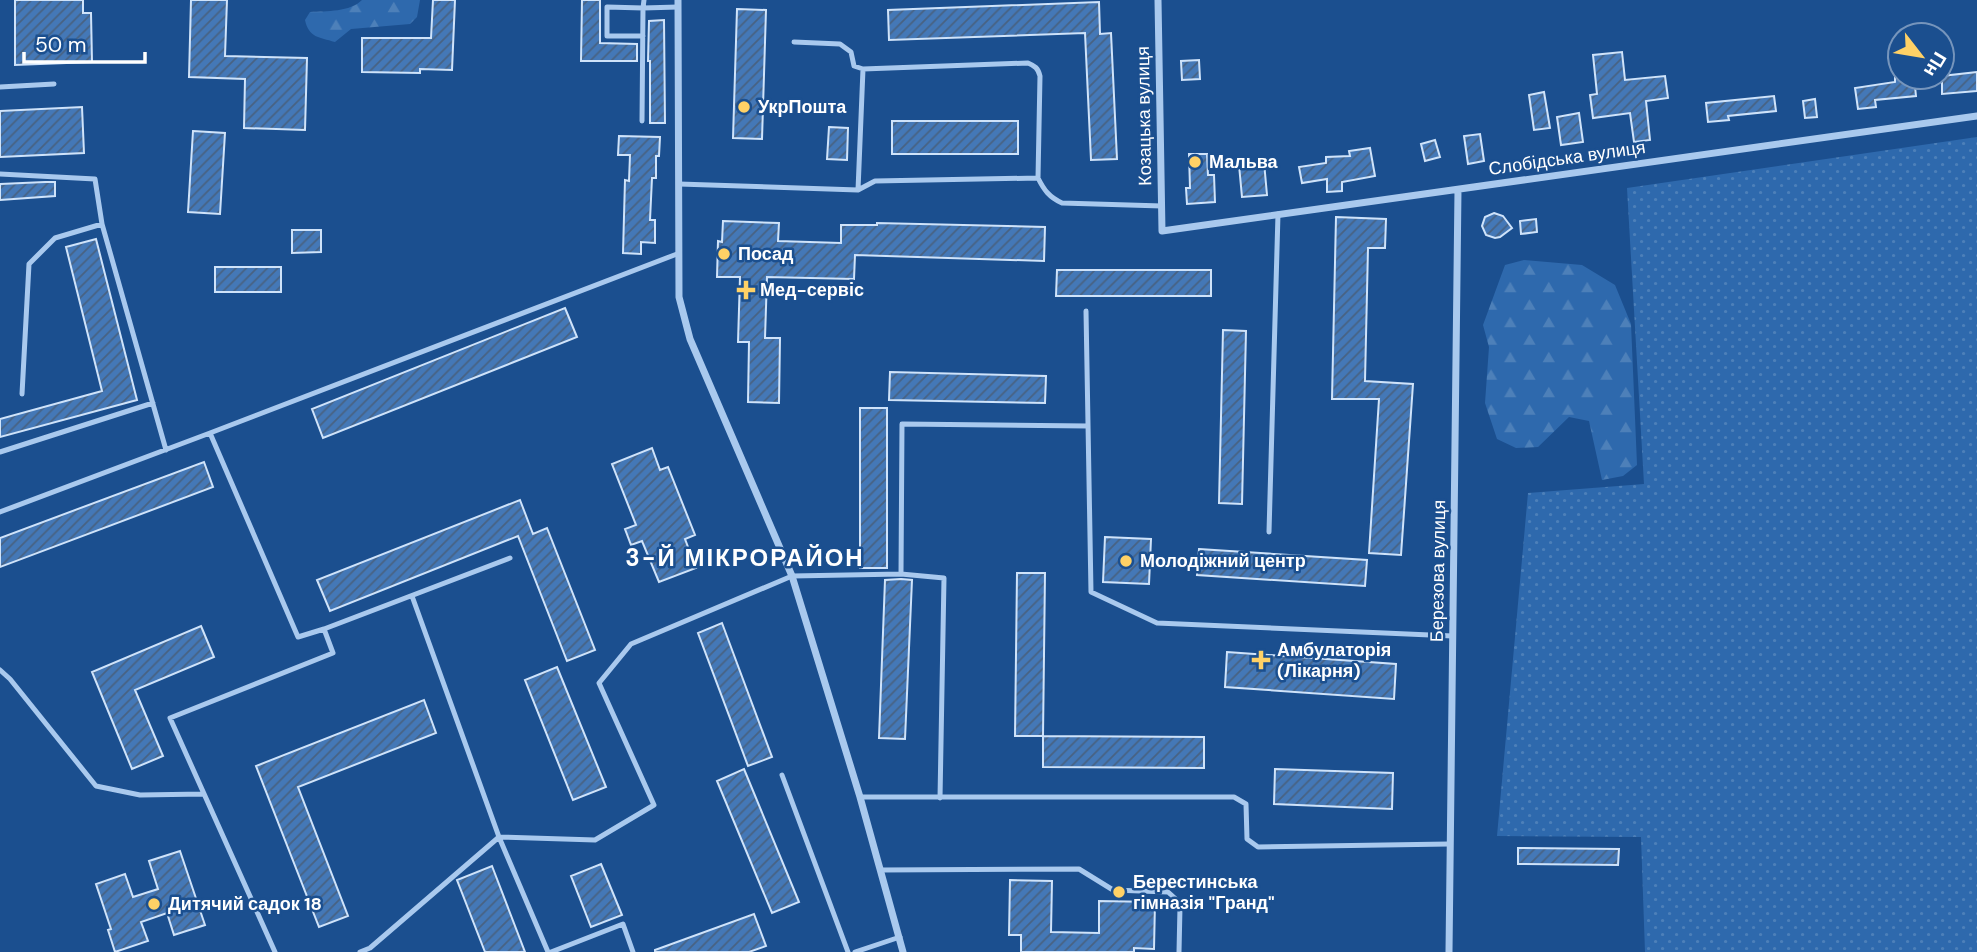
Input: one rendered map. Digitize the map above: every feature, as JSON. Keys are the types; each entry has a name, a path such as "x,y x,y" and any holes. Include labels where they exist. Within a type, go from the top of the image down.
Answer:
{"street":[{"name":"Козацька вулиця","path":"1158,0 1162,231"},
{"path":"678,4 679,297 690,338 792,576 860,797 903,952"},
{"name":"Слобідська вулиця","path":"1162,231 1977,116"},
{"name":"Березова вулиця","path":"1449,952 1458,190"}],"lane":[{"path":"642,121 644,0"},
{"path":"643,36 607,36 607,8 678,4"},
{"path":"794,42 840,44 851,51 855,66 863,69 1027,63 1034,65 1040,76 1038,178 1045,191 1062,203 1162,206"},
{"path":"858,190 863,69"},
{"path":"0,87 54,84"},
{"path":"0,174 95,179 102,224 166,450"},
{"path":"679,184 858,190 875,181 1038,178"},
{"path":"1269,532 1278,214"},
{"path":"22,394 29,264 55,238 102,224"},
{"path":"0,512 677,254"},
{"path":"1086,311 1091,592 1157,623 1453,636"},
{"path":"0,452 153,403"},
{"path":"901,575 902,424 1088,426"},
{"path":"210,433 299,637 510,558"},
{"path":"360,952 370,948 499,837 595,840 654,805 600,683 631,644 792,576 901,575 944,578 940,798"},
{"path":"412,596 499,837 550,952 623,924 633,952"},
{"path":"275,952 170,718 332,653 324,629"},
{"path":"0,670 96,786 140,795 204,794"},
{"path":"782,775 848,952"},
{"path":"860,797 1234,797 1246,804 1247,839 1258,846 1449,844"},
{"path":"881,870 1079,869 1113,890 1168,892 1174,896 1180,907 1179,952"},
{"path":"855,952 900,937"}],"green space":[{"path":"362,0 420,0 417,17 410,24 351,29 335,42 316,36 309,30 305,20 310,12 345,9"},
{"path":"1977,137 1977,952 1645,952 1641,837 1497,836 1528,493 1644,484 1627,188"},
{"path":"1524,260 1582,265 1615,285 1631,324 1637,465 1623,476 1602,480 1589,421 1569,417 1538,447 1516,448 1497,439 1485,403 1489,347 1483,325 1505,265"}],"building":[{"path":"15,0 83,0 83,13 91,13 92,62 15,65"},
{"path":"191,0 227,0 225,56 307,58 305,130 244,128 245,79 189,77"},
{"path":"433,0 455,0 452,70 420,69 420,73 362,72 362,38 431,38"},
{"path":"582,0 600,0 600,43 637,44 637,61 581,61"},
{"path":"1099,2 1100,34 1111,33 1117,159 1091,160 1085,33 889,40 888,10"},
{"path":"737,9 766,10 762,139 733,138"},
{"path":"664,20 665,123 650,123 649,21"},
{"path":"1622,52 1625,80 1665,76 1668,98 1646,101 1650,140 1634,142 1630,113 1593,118 1590,95 1597,94 1593,55"},
{"path":"1199,60 1200,79 1182,80 1181,61"},
{"path":"1977,72 1977,91 1942,94 1942,91 1956,91 1956,74"},
{"path":"1886,83 1886,91 1915,91 1916,96 1875,100 1876,107 1858,109 1855,88"},
{"path":"1544,92 1550,128 1534,130 1529,95"},
{"path":"1774,96 1776,111 1728,116 1729,120 1708,122 1706,103"},
{"path":"1815,99 1817,117 1805,118 1803,101"},
{"path":"82,107 84,153 0,157 0,111"},
{"path":"1579,113 1583,142 1561,145 1557,117"},
{"path":"892,121 1018,121 1018,154 892,154"},
{"path":"829,127 848,128 847,160 827,159"},
{"path":"193,131 225,133 220,214 188,212"},
{"path":"1480,134 1484,161 1468,164 1464,136"},
{"path":"619,136 660,137 659,156 656,156 656,178 652,178 650,220 655,220 655,243 641,242 641,254 623,253 625,180 629,181 630,155 618,155"},
{"path":"1435,140 1440,157 1425,161 1421,144"},
{"path":"1370,148 1375,176 1342,182 1342,191 1327,192 1327,179 1302,183 1299,167 1326,163 1326,157 1350,156 1349,151"},
{"path":"1189,154 1207,154 1208,175 1214,175 1215,202 1187,204 1186,188 1190,188"},
{"path":"1264,162 1267,195 1242,197 1239,165"},
{"path":"55,182 55,196 0,200 0,184"},
{"path":"1494,213 1503,216 1512,228 1495,238 1486,235 1482,226 1485,217"},
{"path":"1336,217 1386,219 1385,248 1368,248 1365,381 1413,384 1401,555 1369,553 1379,399 1332,399"},
{"path":"1536,219 1537,232 1521,234 1520,221"},
{"path":"723,221 779,223 778,241 841,243 841,225 877,223 1045,227 1044,261 855,255 854,279 767,277 765,338 780,338 779,403 748,402 749,342 738,342 740,277 717,277 718,241 722,242"},
{"path":"292,230 321,230 321,252 292,253"},
{"path":"96,239 137,400 0,437 0,419 102,391 66,247"},
{"path":"215,267 281,267 281,292 215,292"},
{"path":"1057,270 1211,270 1211,296 1056,296"},
{"path":"565,308 577,337 323,438 312,409"},
{"path":"1223,330 1246,331 1242,504 1219,503"},
{"path":"890,372 1046,376 1045,403 889,400"},
{"path":"860,408 887,408 887,568 860,568"},
{"path":"652,448 660,470 668,467 695,535 685,539 696,568 659,582 642,541 631,545 625,529 636,525 612,464"},
{"path":"204,462 213,487 0,567 0,538"},
{"path":"520,500 533,534 547,528 595,650 567,661 518,536 330,611 317,580"},
{"path":"1105,537 1151,539 1149,584 1103,582"},
{"path":"1199,549 1367,560 1365,586 1197,575"},
{"path":"1017,573 1045,573 1043,736 1015,736"},
{"path":"885,580 912,580 905,739 879,738"},
{"path":"722,623 772,757 748,766 698,633"},
{"path":"201,626 214,657 135,690 163,756 132,769 92,672"},
{"path":"1227,652 1396,664 1394,699 1225,687"},
{"path":"557,667 606,787 573,800 525,680"},
{"path":"424,700 436,733 298,787 348,916 319,927 256,766"},
{"path":"1043,736 1204,737 1204,768 1043,767"},
{"path":"744,769 799,902 772,913 717,781"},
{"path":"1275,769 1393,773 1392,809 1274,804"},
{"path":"1518,848 1619,849 1618,865 1518,864"},
{"path":"180,851 205,925 174,935 167,913 141,922 148,941 115,952 108,930 111,929 96,884 125,874 133,897 158,889 149,861"},
{"path":"601,864 622,915 591,927 571,876"},
{"path":"492,866 525,952 485,952 457,880"},
{"path":"1010,880 1052,881 1051,932 1099,933 1099,901 1155,902 1154,949 1134,948 1134,952 1021,952 1021,935 1009,935"},
{"path":"754,914 766,946 749,952 655,952 655,950"}],"place":[{"name":"УкрПошта","path":"744,107"},
{"name":"Мальва","path":"1195,162"},
{"name":"Посад","path":"724,254"},
{"name":"Мед-сервіс","path":"746,290"},
{"name":"Молодіжний центр","path":"1126,561"},
{"name":"Амбулаторія (Лікарня)","path":"1261,660"},
{"name":"Берестинська гімназія \"Гранд\"","path":"1119,892"},
{"name":"Дитячий садок 18","path":"154,904"}],"district":[{"name":"3-Й МІКРОРАЙОН","path":"745,558"}]}
